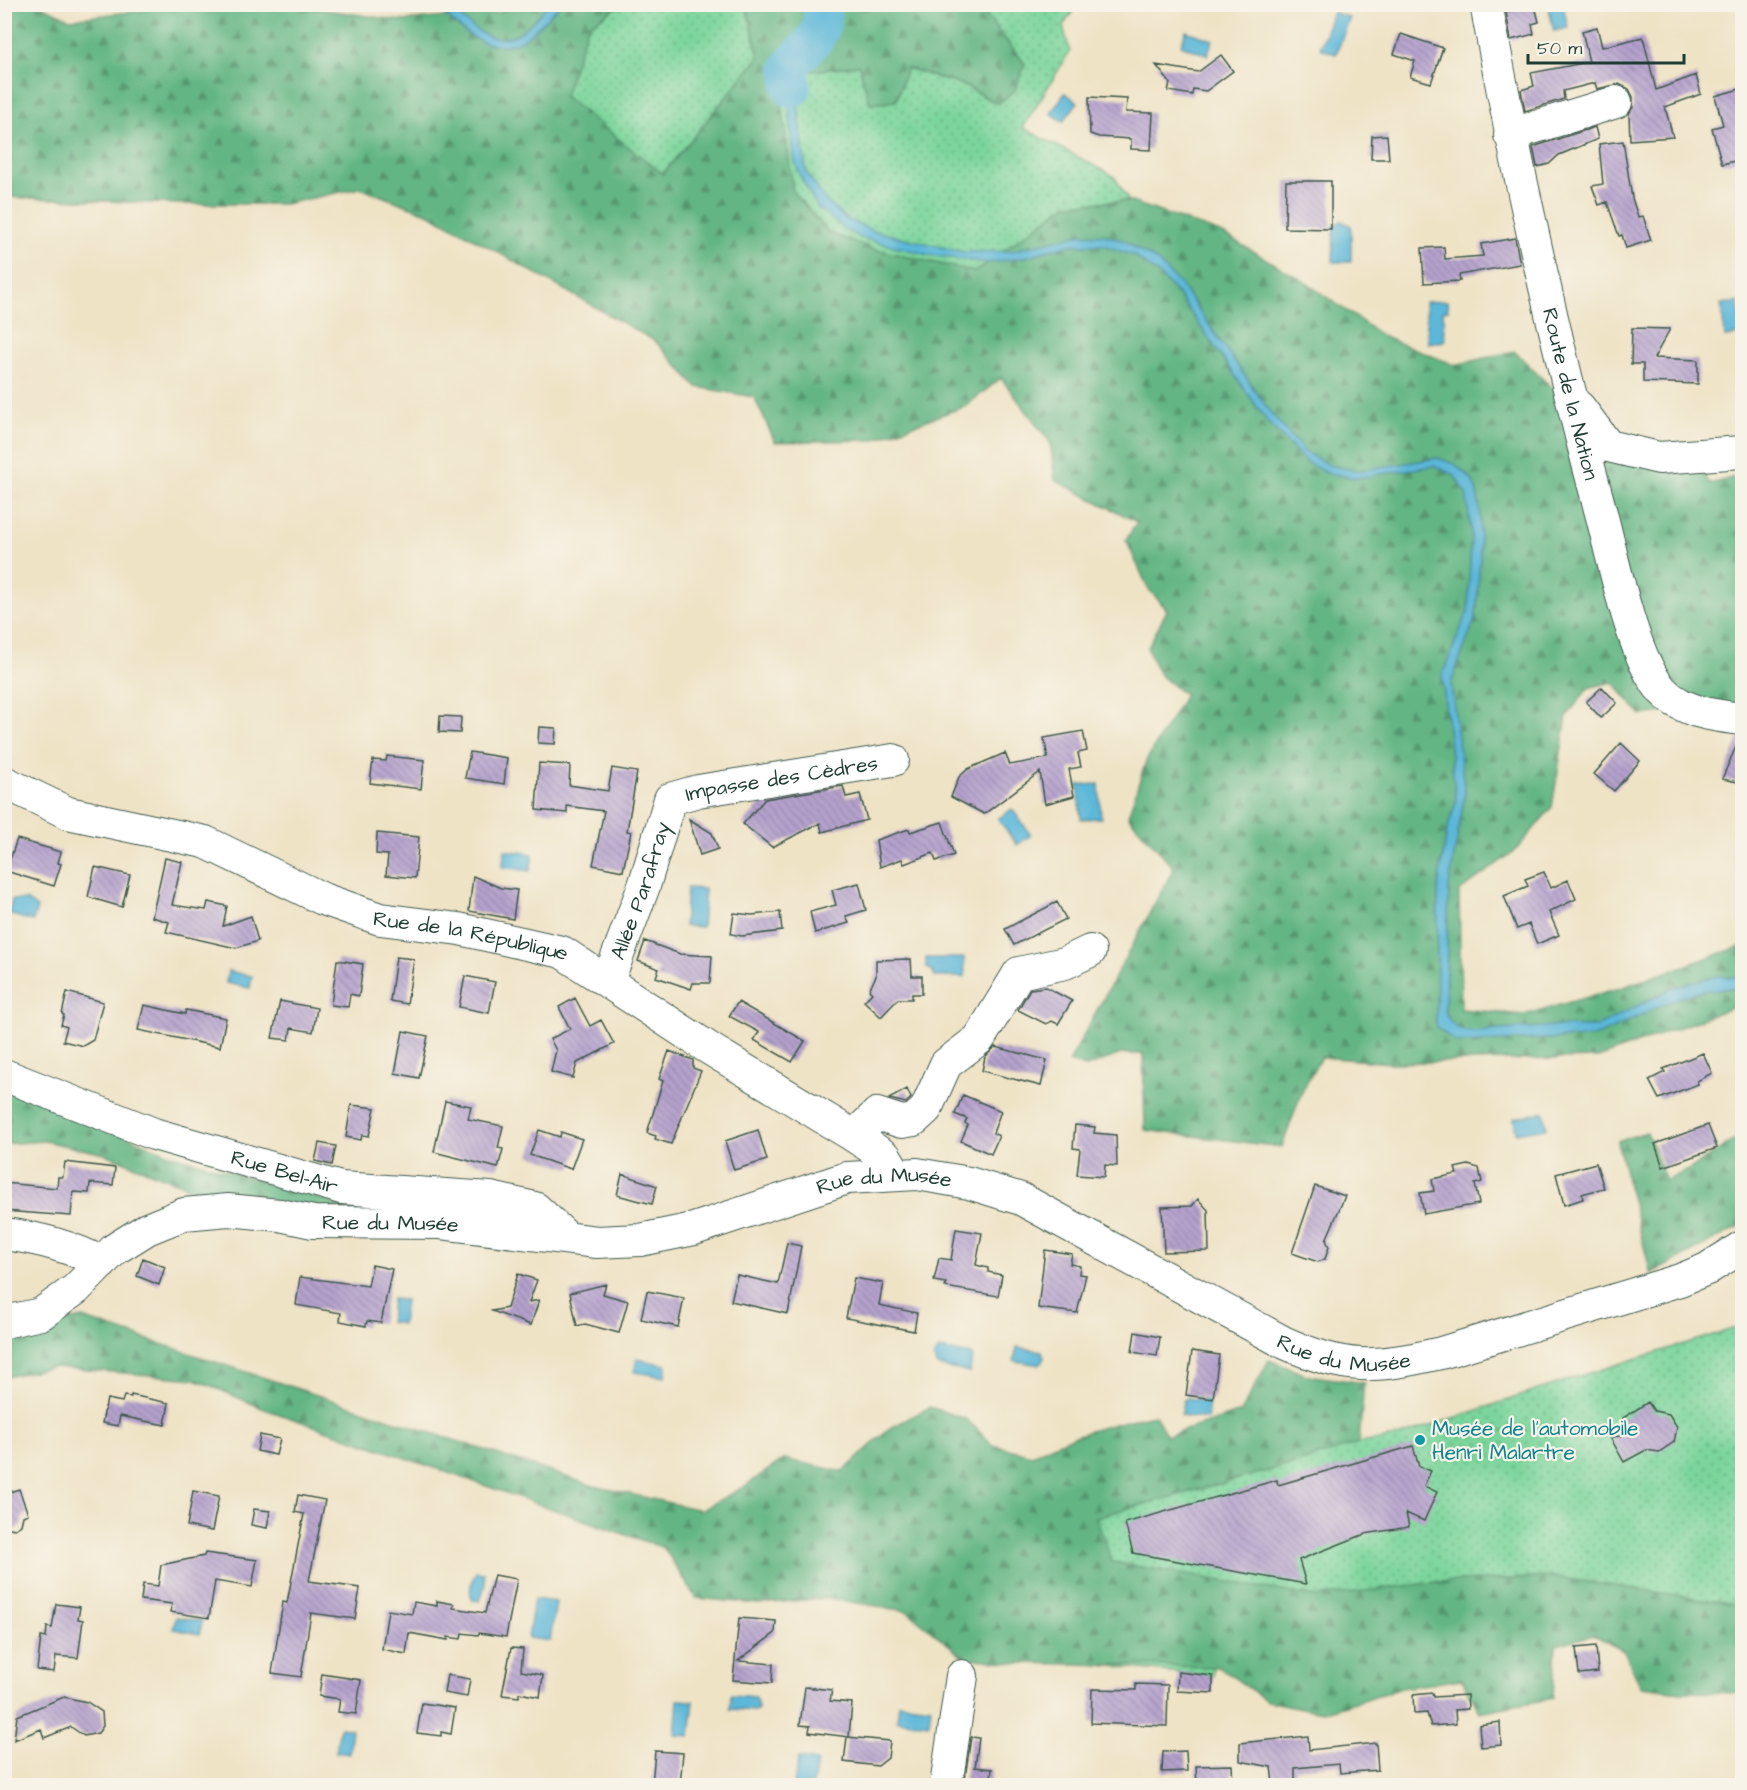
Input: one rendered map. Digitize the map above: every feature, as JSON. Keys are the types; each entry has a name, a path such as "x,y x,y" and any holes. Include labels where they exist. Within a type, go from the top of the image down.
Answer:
{"street":[{"name":"Route de la Nation","path":"1486,4 1510,135 1572,405 1635,636 1655,681 1679,706 1743,719"},
{"path":"1510,135 1616,102"},
{"path":"1572,405 1580,407 1608,446 1659,458 1743,452"},
{"name":"Impasse des Cèdres","path":"670,799 698,791 893,760"},
{"name":"Rue de la République","path":"4,782 68,813 205,842 323,899 380,919 459,929 562,952 710,1049 886,1157 896,1174"},
{"name":"Allée Parafray","path":"608,981 644,886 670,799"},
{"path":"854,1136 877,1114 902,1122 914,1120 926,1109 946,1064 980,1039 1019,973 1065,963 1090,951"},
{"name":"Rue Bel-Air","path":"4,1075 154,1134 341,1188 491,1198 535,1208 566,1237"},
{"name":"Rue du Musée","path":"4,1322 41,1314 62,1301 115,1249 147,1229 184,1214 228,1210 280,1215 313,1222 441,1223 597,1242 640,1240 694,1229 847,1178 896,1174 917,1174 969,1183 1021,1199 1283,1342 1320,1359 1360,1365 1402,1362 1441,1353 1680,1281 1707,1269 1743,1247"},
{"path":"4,1234 79,1251 102,1263"},
{"path":"946,1785 962,1676"}],"green space":[{"path":"286,4 402,21 500,12 509,5 620,5 588,26 564,96 663,174 759,57 746,5 978,5 1025,64 1015,90 998,104 965,86 907,68 896,101 870,104 859,65 778,75 793,192 829,233 873,249 975,272 1067,204 1129,201 1223,234 1302,280 1384,337 1455,365 1514,351 1546,382 1629,451 1692,451 1710,484 1742,475 1742,709 1718,706 1641,715 1612,682 1588,688 1567,716 1552,807 1517,849 1459,892 1461,1009 1524,1015 1623,987 1742,946 1742,1004 1598,1058 1390,1063 1321,1057 1301,1094 1282,1147 1145,1130 1143,1054 1121,1054 1086,1067 1069,1062 1174,868 1128,816 1146,761 1185,695 1160,675 1147,649 1167,610 1148,588 1126,540 1137,522 1055,480 1050,442 1001,378 966,406 872,440 775,442 754,397 697,387 655,341 430,214 360,188 285,204 180,204 5,197 5,5 39,5 70,19 188,5"},
{"path":"620,5 746,5 760,57 663,174 563,96 588,26"},
{"path":"978,5 1077,5 1063,26 1070,51 1023,128 1114,176 1129,201 1067,204 975,272 873,249 829,233 793,192 778,75 859,65 870,104 907,68 965,86 998,104 1025,64"},
{"path":"5,1087 167,1153 359,1210 228,1203 105,1154 44,1141 5,1144"},
{"path":"1647,1132 1666,1181 1690,1169 1742,1135 1742,1225 1651,1274 1617,1141"},
{"path":"82,1318 594,1486 701,1510 742,1488 784,1459 843,1472 888,1429 930,1407 966,1419 993,1445 1032,1455 1092,1430 1155,1415 1167,1436 1241,1412 1269,1360 1306,1375 1364,1383 1359,1443 1294,1464 1096,1517 1112,1562 1317,1597 1437,1582 1555,1577 1742,1605 1742,1693 1682,1692 1641,1687 1624,1651 1593,1635 1556,1645 1553,1698 1480,1712 1461,1679 1402,1688 1322,1712 1267,1701 1219,1667 1014,1663 965,1658 907,1611 826,1598 759,1604 696,1598 664,1548 262,1408 195,1379 53,1367 5,1377 5,1335"},
{"path":"1742,1326 1742,1639 1665,1608 1214,1662 1213,1676 1079,1663 1029,1525 1155,1501 1294,1464 1359,1443 1397,1437 1577,1377"}],"water":[{"path":"437,5 448,5 470,25 497,38 517,34 530,25 548,5 560,5 527,37 510,45 497,45 474,38 454,23"},
{"path":"822,5 827,5 831,30 821,45 798,63 794,70 806,172 825,200 845,218 874,231 963,252 1010,251 1082,234 1105,235 1125,241 1156,260 1181,285 1271,413 1305,452 1329,465 1358,471 1437,458 1455,464 1472,480 1477,492 1480,516 1476,617 1451,683 1465,793 1449,886 1445,1010 1451,1023 1462,1030 1471,1032 1553,1026 1596,1027 1668,990 1691,982 1717,976 1742,978 1742,989 1712,989 1685,996 1592,1037 1457,1043 1436,1027 1438,887 1447,830 1456,802 1442,675 1468,611 1471,533 1466,493 1454,475 1434,466 1356,478 1327,473 1307,463 1269,424 1176,292 1158,274 1134,256 1103,245 1068,245 1021,258 988,263 929,255 861,238 847,231 818,208 799,174 794,158 786,67 790,59 818,36 823,28 825,18"},
{"path":"1548,5 1563,5 1568,28 1554,31"},
{"path":"1333,12 1350,18 1336,54 1320,48"},
{"path":"1186,31 1213,40 1207,55 1181,45"},
{"path":"1065,93 1078,102 1063,122 1051,113"},
{"path":"1341,221 1351,226 1351,262 1333,262 1334,226"},
{"path":"1447,301 1448,310 1443,311 1445,341 1428,343 1425,302"},
{"path":"1738,302 1742,334 1725,337 1721,304"},
{"path":"1099,784 1101,818 1081,819 1078,785"},
{"path":"1012,809 1031,835 1017,845 998,819"},
{"path":"505,850 533,854 530,871 502,867"},
{"path":"687,888 705,889 702,927 684,926"},
{"path":"12,900 26,900 37,908 33,921 8,914"},
{"path":"926,958 964,958 965,977 935,977 926,967"},
{"path":"228,971 252,976 250,988 226,983"},
{"path":"1544,1112 1547,1128 1516,1133 1514,1118"},
{"path":"392,1299 405,1300 402,1324 390,1322"},
{"path":"1017,1347 1042,1351 1044,1358 1040,1365 1014,1361"},
{"path":"940,1349 972,1355 970,1372 937,1366 933,1357"},
{"path":"637,1359 667,1365 665,1377 634,1372"},
{"path":"1187,1398 1209,1401 1207,1419 1181,1415 1183,1401"},
{"path":"476,1572 484,1573 485,1585 480,1601 472,1600 471,1596 471,1585"},
{"path":"534,1599 556,1602 550,1641 528,1638"},
{"path":"176,1617 202,1621 200,1634 173,1629"},
{"path":"731,1695 756,1697 758,1709 755,1711 730,1709"},
{"path":"678,1700 694,1701 690,1736 675,1735"},
{"path":"899,1703 931,1707 929,1724 897,1720"},
{"path":"340,1727 352,1729 349,1754 336,1752"},
{"path":"798,1758 817,1761 813,1785 794,1785"}],"building":[{"path":"1535,6 1539,22 1532,24 1534,34 1511,40 1506,12"},
{"path":"1597,27 1602,47 1643,37 1656,90 1696,75 1701,94 1665,107 1673,137 1630,140 1629,114 1633,107 1633,97 1629,89 1619,84 1597,89 1595,83 1563,91 1564,99 1525,111 1521,90 1534,86 1531,73 1589,62 1582,31"},
{"path":"1401,34 1443,48 1431,83 1410,77 1415,61 1394,54"},
{"path":"1221,55 1233,71 1206,91 1193,89 1192,95 1168,91 1170,83 1156,65 1198,72"},
{"path":"1743,88 1743,159 1722,164 1712,128 1723,125 1715,96"},
{"path":"1089,97 1127,99 1126,112 1153,113 1151,150 1131,149 1131,139 1099,137 1090,134"},
{"path":"1595,127 1598,139 1559,155 1549,164 1537,167 1533,147"},
{"path":"1387,135 1389,159 1371,159 1372,136"},
{"path":"1623,141 1632,198 1638,217 1643,216 1651,240 1626,248 1622,235 1619,236 1607,202 1599,205 1592,186 1603,184 1599,144"},
{"path":"1286,181 1331,181 1331,229 1285,228"},
{"path":"1515,238 1520,264 1459,275 1460,281 1424,283 1422,248 1444,247 1445,259 1483,256 1481,244"},
{"path":"1632,328 1670,329 1654,358 1698,360 1698,384 1643,382 1643,364 1631,364"},
{"path":"1602,687 1617,703 1601,718 1586,702"},
{"path":"440,716 461,717 460,733 439,732"},
{"path":"539,727 556,728 555,744 538,743"},
{"path":"1083,731 1087,751 1078,753 1081,767 1069,769 1074,796 1045,804 1040,772 984,814 951,797 959,777 968,769 1005,753 1010,765 1048,758 1044,738"},
{"path":"1740,737 1743,737 1743,783 1722,779"},
{"path":"1621,743 1640,761 1614,791 1594,774"},
{"path":"470,752 507,758 504,784 465,778"},
{"path":"387,756 424,760 421,789 370,783 373,760 386,761"},
{"path":"539,763 570,765 569,785 608,791 612,768 637,772 627,831 631,832 623,871 593,865 604,811 567,806 567,813 536,810"},
{"path":"843,786 846,797 860,794 867,820 822,832 820,823 772,847 743,824 765,799"},
{"path":"689,819 712,833 718,849 700,855"},
{"path":"942,822 954,855 936,861 933,853 904,864 902,859 880,867 876,840 909,829 910,832"},
{"path":"377,833 419,837 415,878 386,875 388,855 376,854"},
{"path":"17,839 61,852 58,863 61,864 54,886 6,871"},
{"path":"165,858 182,862 172,905 206,910 208,902 227,906 223,926 251,916 258,941 236,948 166,932 169,922 152,917"},
{"path":"95,867 130,875 122,907 88,897"},
{"path":"1544,872 1551,888 1568,880 1576,899 1549,912 1559,935 1537,944 1529,924 1517,929 1504,896 1528,886 1525,879"},
{"path":"473,876 501,888 517,890 513,919 469,911"},
{"path":"859,883 866,910 846,916 849,923 815,933 810,912 836,905 832,890"},
{"path":"1057,902 1066,919 1014,945 1005,929"},
{"path":"780,912 782,931 742,936 731,934 734,913 752,915"},
{"path":"645,941 680,954 712,956 710,983 693,983 691,989 656,977 659,969 638,961"},
{"path":"396,957 414,959 407,1004 390,1001"},
{"path":"911,959 912,976 922,976 922,994 912,994 912,999 898,999 881,1017 864,1001 872,993 869,990 876,976 876,960"},
{"path":"337,960 363,964 359,996 350,994 348,1007 331,1005"},
{"path":"465,976 495,982 489,1013 459,1007"},
{"path":"1046,987 1072,1001 1058,1024 1052,1021 1046,1024 1018,1010 1030,989"},
{"path":"67,992 103,1002 93,1040 83,1046 63,1041 67,1027 61,1025"},
{"path":"575,998 590,1026 601,1020 614,1044 577,1063 573,1078 551,1072 556,1050 550,1039 570,1029 559,1007"},
{"path":"280,1001 317,1008 313,1032 291,1028 289,1040 272,1038"},
{"path":"738,1002 805,1041 792,1062 754,1040 759,1032 729,1016"},
{"path":"144,1005 185,1014 186,1010 226,1018 220,1047 138,1030"},
{"path":"403,1031 428,1036 419,1078 395,1073"},
{"path":"995,1047 1047,1060 1041,1086 982,1071 985,1057"},
{"path":"669,1051 693,1060 693,1068 701,1071 671,1144 655,1139 656,1136 647,1133 663,1081 659,1079"},
{"path":"1703,1053 1712,1073 1697,1081 1698,1084 1659,1099 1649,1080 1665,1072 1663,1069"},
{"path":"907,1089 911,1098 906,1103 889,1099"},
{"path":"963,1095 1001,1111 993,1133 999,1136 991,1154 961,1141 968,1125 965,1123 967,1119 955,1114"},
{"path":"445,1101 471,1106 468,1119 503,1126 498,1148 503,1149 498,1168 434,1152"},
{"path":"351,1105 375,1108 369,1136 362,1135 361,1140 346,1137"},
{"path":"1075,1125 1095,1127 1094,1133 1116,1135 1117,1166 1105,1165 1104,1177 1077,1175 1080,1149 1073,1148"},
{"path":"1708,1125 1717,1148 1663,1167 1655,1144"},
{"path":"539,1130 560,1137 561,1132 582,1139 571,1169 530,1155"},
{"path":"758,1130 767,1160 734,1170 725,1141"},
{"path":"319,1143 336,1146 332,1165 315,1161"},
{"path":"65,1162 115,1168 113,1185 90,1183 89,1193 73,1192 71,1216 4,1211 4,1183 57,1188 58,1177 63,1177"},
{"path":"1596,1163 1604,1188 1582,1194 1583,1199 1564,1205 1556,1174"},
{"path":"1468,1165 1479,1168 1482,1182 1475,1184 1479,1204 1424,1214 1420,1193 1434,1191 1432,1179 1457,1174 1455,1168"},
{"path":"622,1174 657,1186 652,1204 617,1195"},
{"path":"1315,1186 1345,1196 1326,1240 1329,1247 1325,1259 1318,1262 1292,1253"},
{"path":"1198,1199 1208,1210 1209,1251 1164,1252 1162,1207 1192,1206"},
{"path":"956,1229 982,1233 976,1265 988,1268 988,1272 1002,1275 998,1296 945,1287 946,1283 934,1281 939,1258 951,1260"},
{"path":"787,1243 801,1246 788,1314 731,1301 737,1275 778,1284"},
{"path":"1045,1250 1072,1254 1070,1264 1080,1266 1079,1274 1086,1275 1077,1313 1038,1308"},
{"path":"143,1258 165,1267 159,1285 137,1276"},
{"path":"372,1265 392,1269 381,1323 367,1321 366,1326 340,1321 341,1313 296,1305 300,1277 368,1286"},
{"path":"518,1274 537,1280 529,1302 539,1300 531,1325 492,1311 507,1308"},
{"path":"854,1278 883,1283 879,1305 917,1313 914,1331 846,1318"},
{"path":"606,1284 603,1294 628,1301 619,1333 585,1324 577,1326 570,1293"},
{"path":"647,1291 684,1298 678,1327 641,1319"},
{"path":"1135,1332 1160,1337 1157,1356 1132,1352"},
{"path":"1192,1351 1219,1355 1213,1399 1186,1395"},
{"path":"131,1395 169,1403 165,1425 120,1416 118,1426 102,1423 107,1399 122,1402 124,1396 131,1397"},
{"name":"Musée de l'automobile Henri Malartre","path":"1648,1402 1654,1411 1669,1414 1677,1427 1674,1442 1659,1452 1646,1450 1624,1462 1610,1437 1621,1436 1623,1418"},
{"path":"260,1435 280,1439 276,1455 257,1451"},
{"path":"1413,1446 1419,1467 1431,1471 1424,1486 1437,1492 1424,1521 1406,1513 1409,1527 1365,1534 1299,1560 1306,1584 1133,1553 1125,1523 1277,1480 1278,1485"},
{"path":"19,1489 28,1514 23,1516 21,1525 15,1529 4,1527 4,1494"},
{"path":"193,1491 219,1496 212,1531 187,1526"},
{"path":"298,1495 325,1500 309,1581 360,1588 355,1619 311,1613 301,1677 272,1673 283,1602 287,1603 304,1514 295,1512"},
{"path":"254,1509 270,1511 267,1528 251,1525"},
{"path":"205,1553 257,1560 252,1587 215,1581 209,1618 170,1612 172,1604 141,1600 143,1584 158,1586 161,1565 204,1556"},
{"path":"494,1575 517,1579 506,1637 462,1633 461,1639 448,1637 448,1640 409,1633 406,1654 382,1649 388,1610 412,1614 414,1602 437,1606 437,1601 454,1604 453,1608 485,1613"},
{"path":"56,1604 80,1607 78,1619 83,1620 78,1658 56,1656 54,1672 37,1670 41,1637 46,1638 47,1627 52,1628"},
{"path":"739,1618 776,1621 775,1633 738,1661 773,1664 772,1683 733,1680"},
{"path":"1596,1646 1598,1672 1579,1674 1576,1648"},
{"path":"511,1648 523,1649 521,1671 543,1675 540,1697 519,1693 519,1697 502,1695"},
{"path":"1178,1672 1213,1676 1213,1693 1177,1691"},
{"path":"322,1674 361,1680 356,1714 338,1712 340,1699 319,1696"},
{"path":"447,1675 470,1679 467,1697 444,1693"},
{"path":"1136,1684 1168,1685 1167,1726 1091,1723 1092,1689 1136,1690"},
{"path":"805,1687 832,1690 830,1701 852,1703 849,1737 809,1732 810,1726 800,1725"},
{"path":"1432,1693 1433,1697 1467,1695 1468,1709 1455,1710 1456,1724 1431,1726 1427,1713 1414,1714 1413,1695"},
{"path":"64,1697 87,1702 102,1712 103,1726 98,1733 84,1736 71,1727 44,1738 41,1729 14,1740 17,1716"},
{"path":"422,1703 455,1708 451,1734 441,1732 441,1736 417,1733"},
{"path":"1500,1722 1501,1745 1481,1747 1479,1725"},
{"path":"1308,1736 1309,1750 1376,1743 1378,1770 1340,1773 1339,1764 1295,1768 1295,1781 1273,1783 1271,1767 1240,1761 1240,1743"},
{"path":"847,1737 890,1741 888,1758 878,1766 844,1762"},
{"path":"971,1737 979,1738 975,1767 992,1769 990,1785 964,1785"},
{"path":"655,1751 683,1753 680,1785 652,1785"},
{"path":"1186,1751 1187,1771 1162,1772 1163,1752"},
{"path":"1232,1765 1233,1785 1197,1785 1196,1766"}],"waterway":[{"path":"792,89 790,67 819,32 822,25 821,4"}],"place":[{"name":"Musée de l'automobile Henri Malartre","path":"1420,1440"}]}
